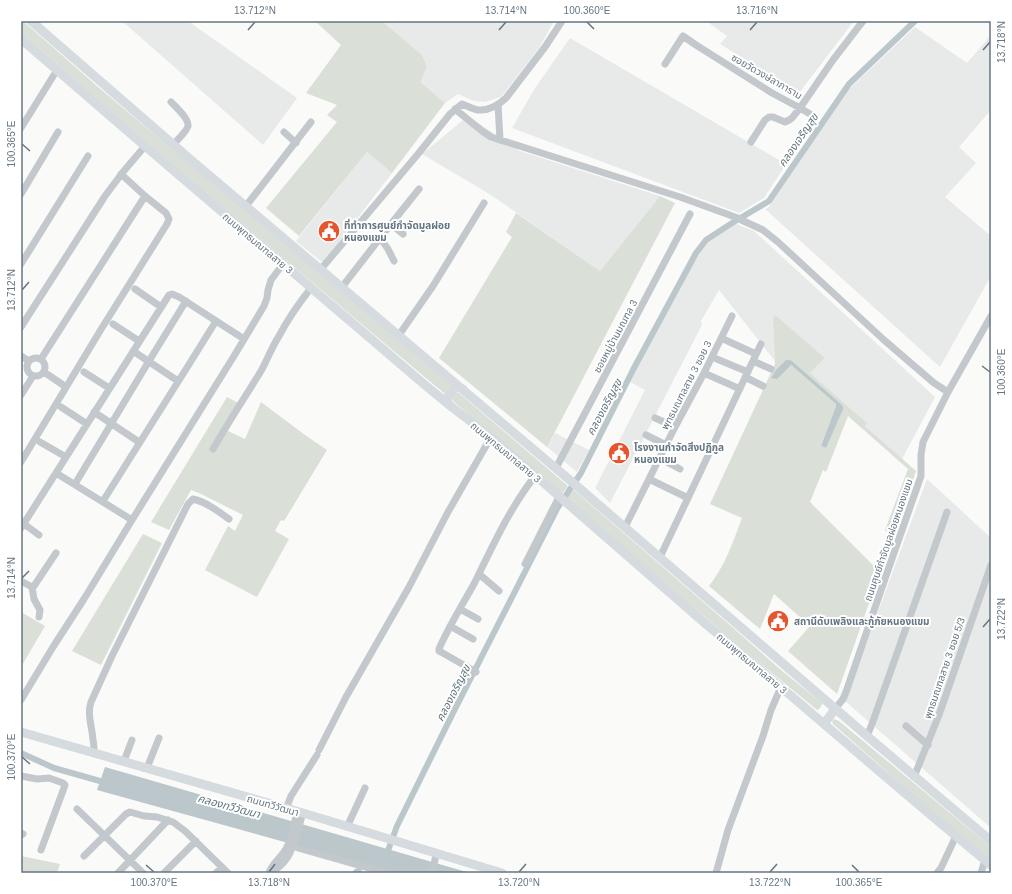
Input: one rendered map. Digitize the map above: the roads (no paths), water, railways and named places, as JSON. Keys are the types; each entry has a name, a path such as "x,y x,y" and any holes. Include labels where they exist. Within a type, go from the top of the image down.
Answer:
{"main road":[{"name":"ถนนพุทธมณฑลสาย 3","path":"30,21 569,479 914,777 989,837"},
{"name":"ถนนพุทธมณฑลสาย 3","path":"21,39 449,405 491,437 561,500 988,863"},
{"path":"449,405 447,399 451,392 456,387 463,389"},
{"path":"824,724 836,709"},
{"name":"ถนนทวีวัฒนา","path":"21,732 286,808 502,873"}],"street":[{"path":"321,269 450,114 462,104 478,110 485,110 498,104 506,98 545,47 562,21"},
{"name":"ซอยวัดวงษ์ลาภาราม","path":"665,64 683,36 772,93 800,108 833,60 863,21"},
{"path":"21,128 57,70"},
{"path":"171,102 187,120 188,125 174,144"},
{"path":"498,104 500,140"},
{"path":"751,142 765,120 769,117 785,122 792,118 800,108 814,117"},
{"path":"455,109 491,137 680,197 735,217 763,230 884,340 934,383 948,392"},
{"path":"246,206 311,122"},
{"path":"21,194 58,132"},
{"path":"284,132 296,142"},
{"path":"21,327 105,196 145,146"},
{"path":"21,264 88,156"},
{"path":"21,462 169,219 166,213 145,196 122,174"},
{"path":"342,287 419,189"},
{"path":"41,359 145,196"},
{"path":"398,335 432,286 484,203"},
{"name":"ซอยหมู่บ้านมณฑล 3","path":"556,468 690,214"},
{"path":"391,224 403,234"},
{"path":"380,238 394,261"},
{"path":"21,700 264,306 271,280 283,264"},
{"path":"213,449 228,422 262,370 279,335 294,309 311,288"},
{"path":"136,289 161,307"},
{"path":"39,535 23,526 169,295 172,294 186,301 244,339"},
{"path":"74,484 186,301"},
{"name":"พุทธมณฑลสาย 3 ซอย 3","path":"624,527 732,316"},
{"name":"ถนนศูนย์กำจัดมูลฝอยหนองแขม","path":"836,709 846,692 921,476 921,455 923,442 948,392 991,316"},
{"path":"103,501 216,321"},
{"path":"113,324 139,341"},
{"path":"721,338 755,357 771,369"},
{"path":"660,557 761,344"},
{"path":"133,351 178,381"},
{"path":"21,356 29,361"},
{"path":"712,357 763,386"},
{"path":"35,358 41,359 45,365 44,372 39,376 33,376 28,372 27,368 29,361 35,358"},
{"path":"44,372 66,387"},
{"path":"84,372 110,388"},
{"path":"704,373 740,389"},
{"path":"21,395 33,376"},
{"path":"61,407 87,424"},
{"path":"94,412 140,442"},
{"path":"655,418 675,427"},
{"path":"646,435 666,445"},
{"path":"286,808 291,796 318,753 346,697 409,587 448,512 491,437"},
{"path":"40,442 66,457"},
{"path":"659,458 680,469"},
{"path":"56,473 132,520"},
{"path":"474,671 439,651 450,626 479,574 499,532 516,503 535,476"},
{"path":"649,480 688,498"},
{"path":"94,752 88,709 90,702 188,504 193,499 197,500 208,505 229,519"},
{"path":"525,564 561,500"},
{"path":"867,736 947,512"},
{"path":"32,588 56,553"},
{"name":"พุทธมณฑลสาย 3 ซอย 5/3","path":"914,777 928,745 991,565"},
{"path":"479,574 499,591"},
{"path":"21,581 32,588 34,599 40,610 39,617"},
{"path":"460,609 478,619"},
{"path":"450,626 473,639"},
{"path":"716,873 728,830 763,736 771,710 781,687"},
{"path":"906,726 928,745"},
{"path":"147,768 159,738"},
{"path":"124,761 132,740"},
{"path":"21,776 37,779 48,778 65,785 40,850"},
{"path":"347,827 365,788"},
{"path":"77,809 143,873"},
{"path":"84,856 126,814 130,812 144,816 157,817 178,825 228,873"},
{"path":"273,871 287,858 293,845 300,813"},
{"path":"118,873 168,820"},
{"path":"937,873 941,868 956,836"},
{"path":"164,873 196,841"},
{"path":"293,845 386,873"},
{"path":"430,873 434,865 436,854"},
{"path":"980,873 988,863"},
{"path":"216,873 222,867"}],"water":[{"path":"786,360 792,361 843,406 826,448 821,446 836,404 791,365 777,379 771,378 776,370"},
{"path":"105,767 470,873 388,873 317,851 97,790"}],"waterway":[{"name":"คลองเจริญสุข","path":"386,856 397,826 558,507 581,473 634,368 696,253 706,240 769,201 849,84 915,21"},
{"name":"คลองทวีวัฒนา","path":"21,753 54,768 107,783"}],"place":[{"name":"ที่ทำการศูนย์กำจัดมูลฝอย หนองแขม","path":"329,231"},
{"name":"โรงงานกำจัดสิ่งปฏิกูล หนองแขม","path":"619,453"},
{"name":"สถานีดับเพลิงและกู้ภัยหนองแขม","path":"778,621"}]}
